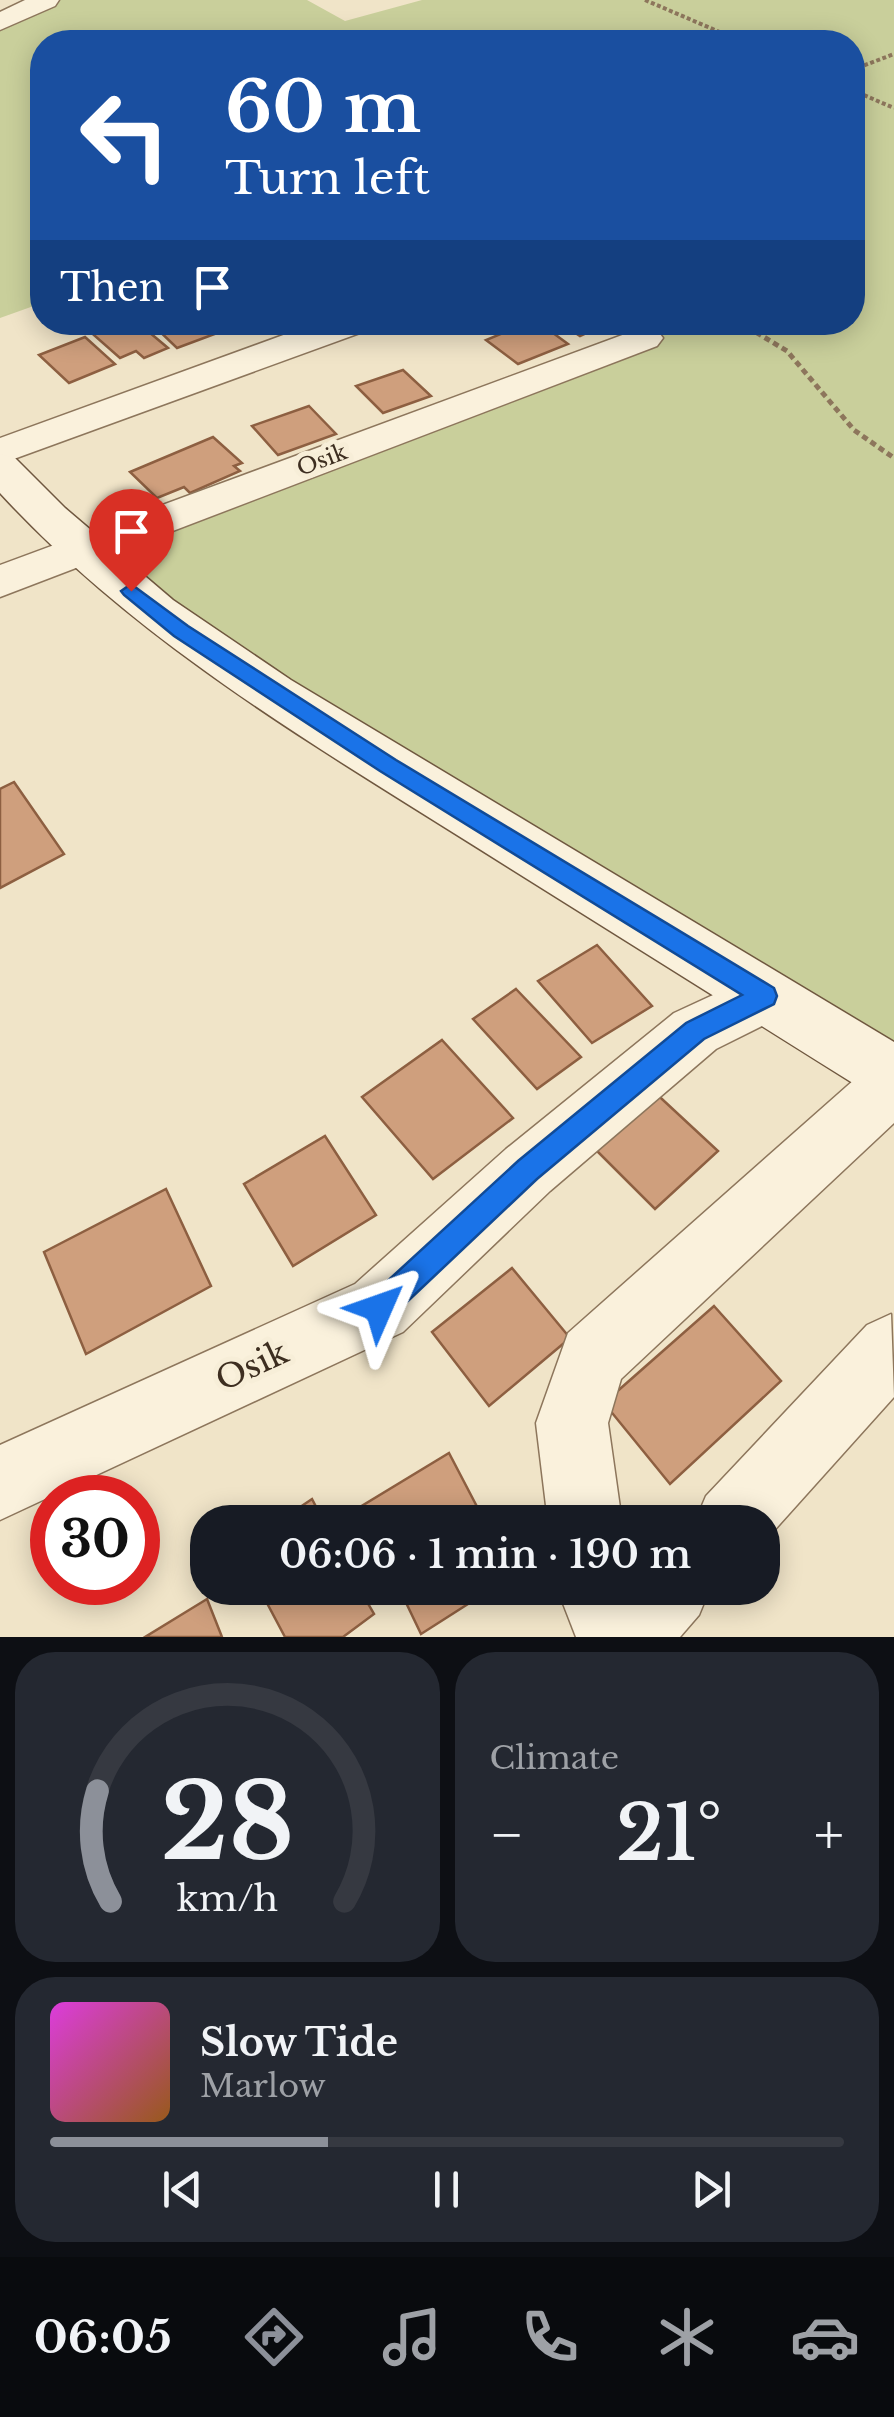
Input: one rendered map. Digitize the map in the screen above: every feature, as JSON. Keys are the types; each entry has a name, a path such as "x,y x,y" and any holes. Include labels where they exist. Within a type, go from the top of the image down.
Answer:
{"street":[{"path":"0,22 46,0"},
{"path":"0,452 320,335"},
{"name":"Osik","path":"0,582 644,338"},
{"path":"0,467 82,551 181,631 388,766 894,1075"},
{"name":"Osik","path":"0,1483 379,1308 528,1170 695,1031 765,996"},
{"path":"583,1505 572,1423 593,1358 894,1083"},
{"path":"748,1505 892,1349"},
{"path":"602,1605 614,1637"},
{"path":"627,1637 656,1605"}],"path":[{"path":"645,0 716,30"},
{"path":"865,65 894,54"},
{"path":"865,96 894,108"},
{"path":"761,335 787,351 854,430 894,458"}],"green space":[{"path":"51,0 307,0 345,21 422,0 894,0 894,1060 89,558 653,335 865,335 865,30 30,30 30,307 0,318 0,27"}],"building":[{"path":"94,335 152,335 168,348 144,358 136,351 120,358"},
{"path":"163,335 212,335 177,348"},
{"path":"498,335 556,335 568,344 518,364 486,340"},
{"path":"85,337 115,364 69,383 39,355"},
{"path":"403,370 431,396 383,413 356,386"},
{"path":"309,406 336,434 278,455 252,426"},
{"path":"213,437 242,463 234,466 240,471 190,493 184,487 157,498 130,472"},
{"path":"14,782 64,854 0,888 0,789"},
{"path":"597,945 652,1006 592,1043 538,981"},
{"path":"516,989 581,1057 537,1089 473,1019"},
{"path":"442,1040 513,1118 433,1179 362,1097"},
{"path":"649,1087 718,1151 655,1209 587,1141"},
{"path":"325,1136 376,1215 293,1266 244,1184"},
{"path":"166,1189 211,1286 86,1354 44,1252"},
{"path":"512,1268 570,1338 489,1406 432,1332"},
{"path":"714,1306 781,1381 670,1484 604,1403"},
{"path":"449,1453 476,1505 363,1505"},
{"path":"197,1605 209,1605 222,1637 145,1637"},
{"path":"268,1605 369,1605 374,1614 343,1637 285,1637"},
{"path":"407,1605 466,1605 421,1634"}],"route":[{"path":"131,591 181,631 388,766 765,996 695,1031 528,1170 379,1308"}]}
